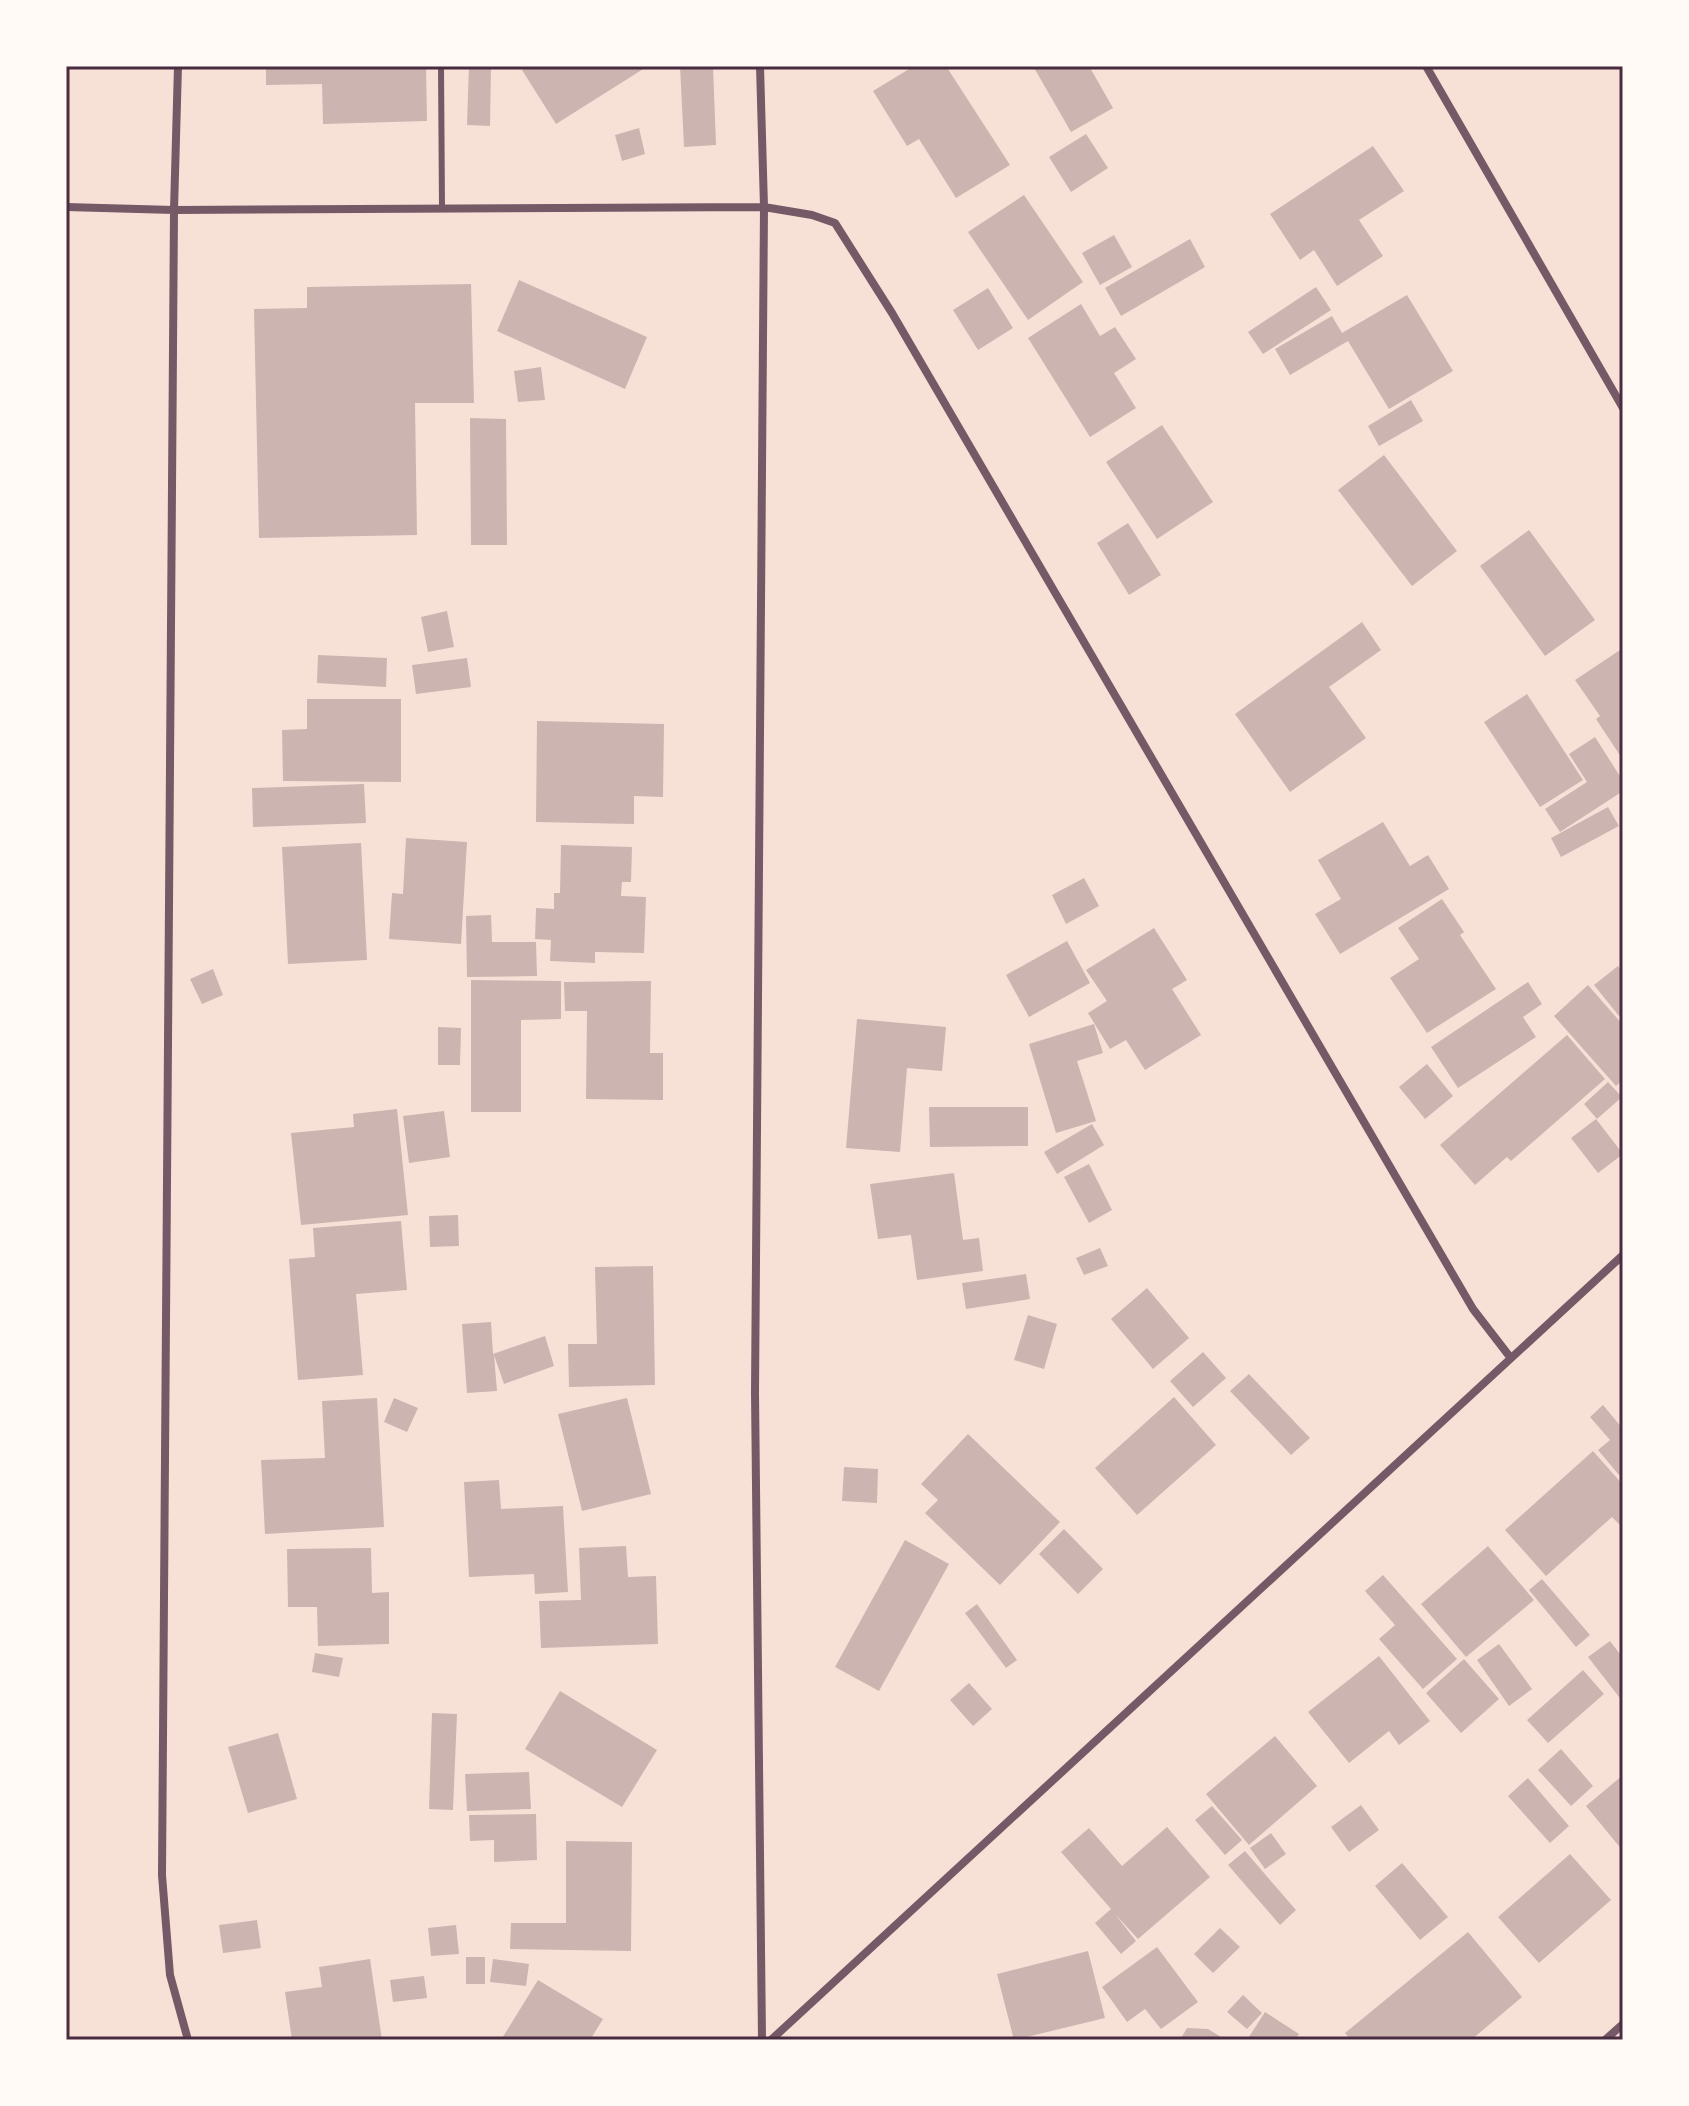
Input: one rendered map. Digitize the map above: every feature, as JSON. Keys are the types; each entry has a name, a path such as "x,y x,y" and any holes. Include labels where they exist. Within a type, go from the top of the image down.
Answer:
{"street":[{"path":"178,66 174,210 162,1875 170,1975 188,2040"},
{"path":"760,66 764,207 755,1393 762,2040"},
{"path":"1426,66 1623,408"},
{"path":"66,207 174,210 764,207 812,215 835,223 860,260 1473,1309 1510,1357"},
{"path":"771,2040 1623,1255"},
{"path":"1605,2040 1623,2024"}],"lane":[{"path":"441,66 442,209"}],"building":[{"path":"266,66 426,66 427,121 323,124 322,84 266,85"},
{"path":"469,66 491,66 490,126 467,125"},
{"path":"528,66 648,66 556,124 522,70"},
{"path":"680,66 713,66 716,145 684,147"},
{"path":"914,66 946,66 1010,165 956,198 919,139 907,146 873,91"},
{"path":"1033,66 1089,66 1113,108 1071,132"},
{"path":"639,128 645,154 622,161 615,135"},
{"path":"1086,134 1108,168 1071,192 1049,157"},
{"path":"1373,146 1404,191 1359,220 1383,256 1337,286 1314,250 1300,260 1270,214"},
{"path":"1024,195 1083,282 1028,320 968,232"},
{"path":"1114,235 1132,267 1100,285 1082,253"},
{"path":"1190,239 1205,267 1121,316 1105,288"},
{"path":"519,280 647,337 625,389 497,331"},
{"path":"471,284 474,403 415,403 417,535 259,538 254,309 307,308 307,287"},
{"path":"1316,287 1331,310 1263,354 1248,332"},
{"path":"988,288 1013,328 978,350 953,310"},
{"path":"1407,295 1453,371 1389,409 1348,341 1290,375 1275,349 1332,316 1342,333"},
{"path":"1081,304 1100,336 1115,327 1136,359 1114,373 1136,408 1090,437 1028,338"},
{"path":"541,367 545,400 518,402 514,371"},
{"path":"1411,400 1423,421 1379,446 1368,426"},
{"path":"470,418 506,419 507,545 471,545"},
{"path":"1162,425 1213,502 1157,539 1106,462"},
{"path":"1384,455 1457,551 1412,586 1338,490"},
{"path":"1128,523 1161,575 1129,595 1097,543"},
{"path":"1529,530 1595,620 1545,656 1480,566"},
{"path":"447,611 454,647 428,652 421,617"},
{"path":"1362,622 1381,650 1329,687 1366,738 1290,792 1235,714"},
{"path":"1623,648 1623,760 1596,719 1600,716 1575,680"},
{"path":"318,655 387,658 386,687 317,683"},
{"path":"467,658 471,687 416,694 412,665"},
{"path":"1527,694 1583,780 1540,807 1484,722"},
{"path":"307,699 401,699 401,782 283,781 282,730 307,729"},
{"path":"537,721 664,724 663,797 634,796 634,824 536,822"},
{"path":"1595,737 1623,781 1623,791 1560,832 1545,809 1587,782 1569,754"},
{"path":"364,784 366,823 253,827 252,788"},
{"path":"1608,807 1619,826 1561,857 1551,838"},
{"path":"1383,822 1410,866 1428,855 1449,889 1340,954 1315,914 1341,899 1318,860"},
{"path":"406,838 467,842 461,944 389,939 392,893 403,894"},
{"path":"361,843 367,960 288,964 282,847"},
{"path":"561,845 632,847 631,882 622,882 621,896 646,897 644,953 595,952 595,963 550,961 551,940 535,939 536,908 554,909 554,893 560,893"},
{"path":"1084,878 1099,906 1066,924 1052,895"},
{"path":"1442,899 1464,932 1460,935 1496,989 1427,1033 1390,978 1419,959 1398,928"},
{"path":"491,915 492,942 536,942 537,976 467,977 466,916"},
{"path":"1154,928 1187,980 1172,989 1201,1035 1145,1070 1126,1040 1110,1049 1088,1013 1107,1001 1086,970"},
{"path":"1067,941 1090,983 1029,1017 1006,975"},
{"path":"1618,966 1623,973 1623,1013 1619,1016 1594,985"},
{"path":"213,969 223,995 202,1004 190,979"},
{"path":"471,980 561,981 561,1019 521,1020 521,1112 471,1112"},
{"path":"651,981 650,1053 663,1053 663,1100 586,1099 587,1011 565,1011 564,982"},
{"path":"1528,982 1542,1004 1523,1017 1536,1037 1458,1088 1431,1047"},
{"path":"1588,985 1623,1025 1623,1080 1616,1086 1554,1016"},
{"path":"857,1019 946,1027 942,1071 907,1068 900,1152 846,1148"},
{"path":"1094,1024 1103,1053 1077,1061 1096,1121 1056,1133 1029,1044"},
{"path":"438,1027 461,1028 460,1065 438,1065"},
{"path":"1567,1035 1605,1079 1511,1161 1507,1157 1475,1185 1440,1145"},
{"path":"1427,1064 1453,1096 1425,1119 1399,1087"},
{"path":"1608,1082 1622,1097 1597,1119 1584,1104"},
{"path":"929,1107 1028,1107 1028,1146 930,1147"},
{"path":"397,1109 408,1215 301,1225 291,1133 354,1127 353,1114"},
{"path":"444,1111 450,1157 409,1163 403,1116"},
{"path":"1596,1119 1623,1154 1598,1173 1571,1138"},
{"path":"1092,1124 1104,1145 1057,1174 1044,1152"},
{"path":"1089,1164 1112,1210 1089,1223 1064,1177"},
{"path":"954,1173 963,1240 979,1238 983,1271 917,1280 911,1235 878,1239 870,1184"},
{"path":"458,1215 459,1246 430,1247 429,1216"},
{"path":"401,1221 407,1290 356,1294 363,1375 298,1380 289,1259 315,1257 313,1228"},
{"path":"1100,1248 1108,1266 1084,1275 1076,1258"},
{"path":"653,1266 655,1385 569,1387 568,1344 597,1344 595,1267"},
{"path":"1026,1274 1030,1299 966,1309 962,1283"},
{"path":"1147,1288 1189,1338 1153,1369 1111,1319"},
{"path":"1028,1315 1057,1324 1044,1369 1014,1360"},
{"path":"491,1322 493,1354 545,1336 554,1366 504,1384 494,1355 497,1391 467,1393 462,1324"},
{"path":"1203,1352 1226,1378 1193,1407 1170,1381"},
{"path":"1249,1374 1310,1438 1291,1455 1230,1391"},
{"path":"1174,1397 1216,1445 1137,1515 1095,1468"},
{"path":"377,1398 384,1527 265,1534 261,1460 325,1458 322,1401"},
{"path":"394,1398 418,1408 407,1432 384,1422"},
{"path":"627,1398 651,1494 582,1511 558,1414"},
{"path":"1603,1405 1623,1429 1623,1471 1619,1475 1598,1450 1610,1440 1590,1417"},
{"path":"968,1434 1060,1522 1000,1585 925,1513 938,1500 921,1484"},
{"path":"1593,1451 1623,1485 1623,1528 1612,1517 1546,1576 1505,1530"},
{"path":"844,1467 878,1469 877,1503 842,1501"},
{"path":"499,1480 501,1509 563,1506 568,1592 535,1594 534,1574 469,1577 464,1482"},
{"path":"1064,1529 1103,1569 1078,1594 1039,1554"},
{"path":"905,1540 949,1564 879,1691 835,1667"},
{"path":"626,1546 628,1577 656,1576 658,1644 541,1648 539,1601 581,1600 579,1548"},
{"path":"1488,1546 1534,1600 1466,1657 1421,1604"},
{"path":"371,1548 372,1593 389,1592 389,1644 318,1646 317,1607 288,1607 287,1549"},
{"path":"1383,1575 1457,1659 1423,1689 1379,1639 1395,1625 1365,1591"},
{"path":"1542,1579 1590,1635 1576,1647 1529,1590"},
{"path":"977,1604 1017,1660 1006,1668 965,1613"},
{"path":"1610,1641 1623,1658 1623,1702 1588,1657"},
{"path":"1499,1644 1532,1689 1509,1706 1477,1660"},
{"path":"315,1653 343,1658 339,1677 312,1672"},
{"path":"1379,1656 1430,1721 1399,1745 1389,1731 1349,1763 1308,1712"},
{"path":"1464,1659 1499,1699 1461,1733 1426,1693"},
{"path":"1583,1670 1604,1694 1548,1743 1527,1720"},
{"path":"969,1683 992,1709 973,1726 950,1700"},
{"path":"560,1691 657,1750 622,1807 525,1749"},
{"path":"432,1713 457,1714 453,1810 429,1809"},
{"path":"278,1733 297,1799 248,1813 228,1747"},
{"path":"1275,1736 1317,1786 1249,1845 1206,1794"},
{"path":"1561,1749 1593,1786 1571,1806 1538,1770"},
{"path":"529,1772 531,1809 467,1811 465,1774"},
{"path":"1623,1775 1623,1851 1586,1806"},
{"path":"1528,1778 1569,1826 1550,1843 1508,1796"},
{"path":"1361,1805 1379,1830 1349,1852 1331,1827"},
{"path":"1212,1806 1242,1840 1225,1855 1195,1820"},
{"path":"536,1814 537,1860 494,1862 494,1840 470,1841 469,1815"},
{"path":"1167,1827 1210,1877 1138,1939 1115,1914 1136,1941 1121,1954 1095,1923 1111,1909 1061,1852 1089,1828 1122,1866"},
{"path":"1271,1833 1286,1854 1265,1869 1250,1848"},
{"path":"566,1841 632,1842 631,1951 510,1949 511,1923 566,1923"},
{"path":"1245,1851 1296,1910 1280,1925 1228,1865"},
{"path":"1570,1854 1611,1900 1539,1963 1498,1917"},
{"path":"1402,1863 1448,1917 1420,1940 1375,1886"},
{"path":"257,1920 261,1948 223,1953 219,1925"},
{"path":"456,1925 459,1954 431,1956 428,1928"},
{"path":"1220,1928 1240,1947 1213,1973 1194,1954"},
{"path":"1468,1932 1522,1997 1471,2040 1351,2040 1345,2033"},
{"path":"1157,1947 1198,2002 1161,2029 1145,2009 1127,2022 1102,1987"},
{"path":"1088,1951 1105,2018 1014,2040 997,1974"},
{"path":"466,1957 485,1957 485,1984 466,1984"},
{"path":"370,1959 382,2040 292,2040 285,1992 322,1987 319,1967"},
{"path":"493,1959 529,1964 526,1986 490,1982"},
{"path":"424,1976 427,1998 393,2002 390,1980"},
{"path":"538,1980 603,2019 590,2040 501,2040"},
{"path":"1243,1995 1262,2013 1247,2029 1227,2012"},
{"path":"1265,2012 1299,2034 1295,2040 1247,2040"},
{"path":"1187,2028 1208,2029 1226,2040 1180,2040"}]}
